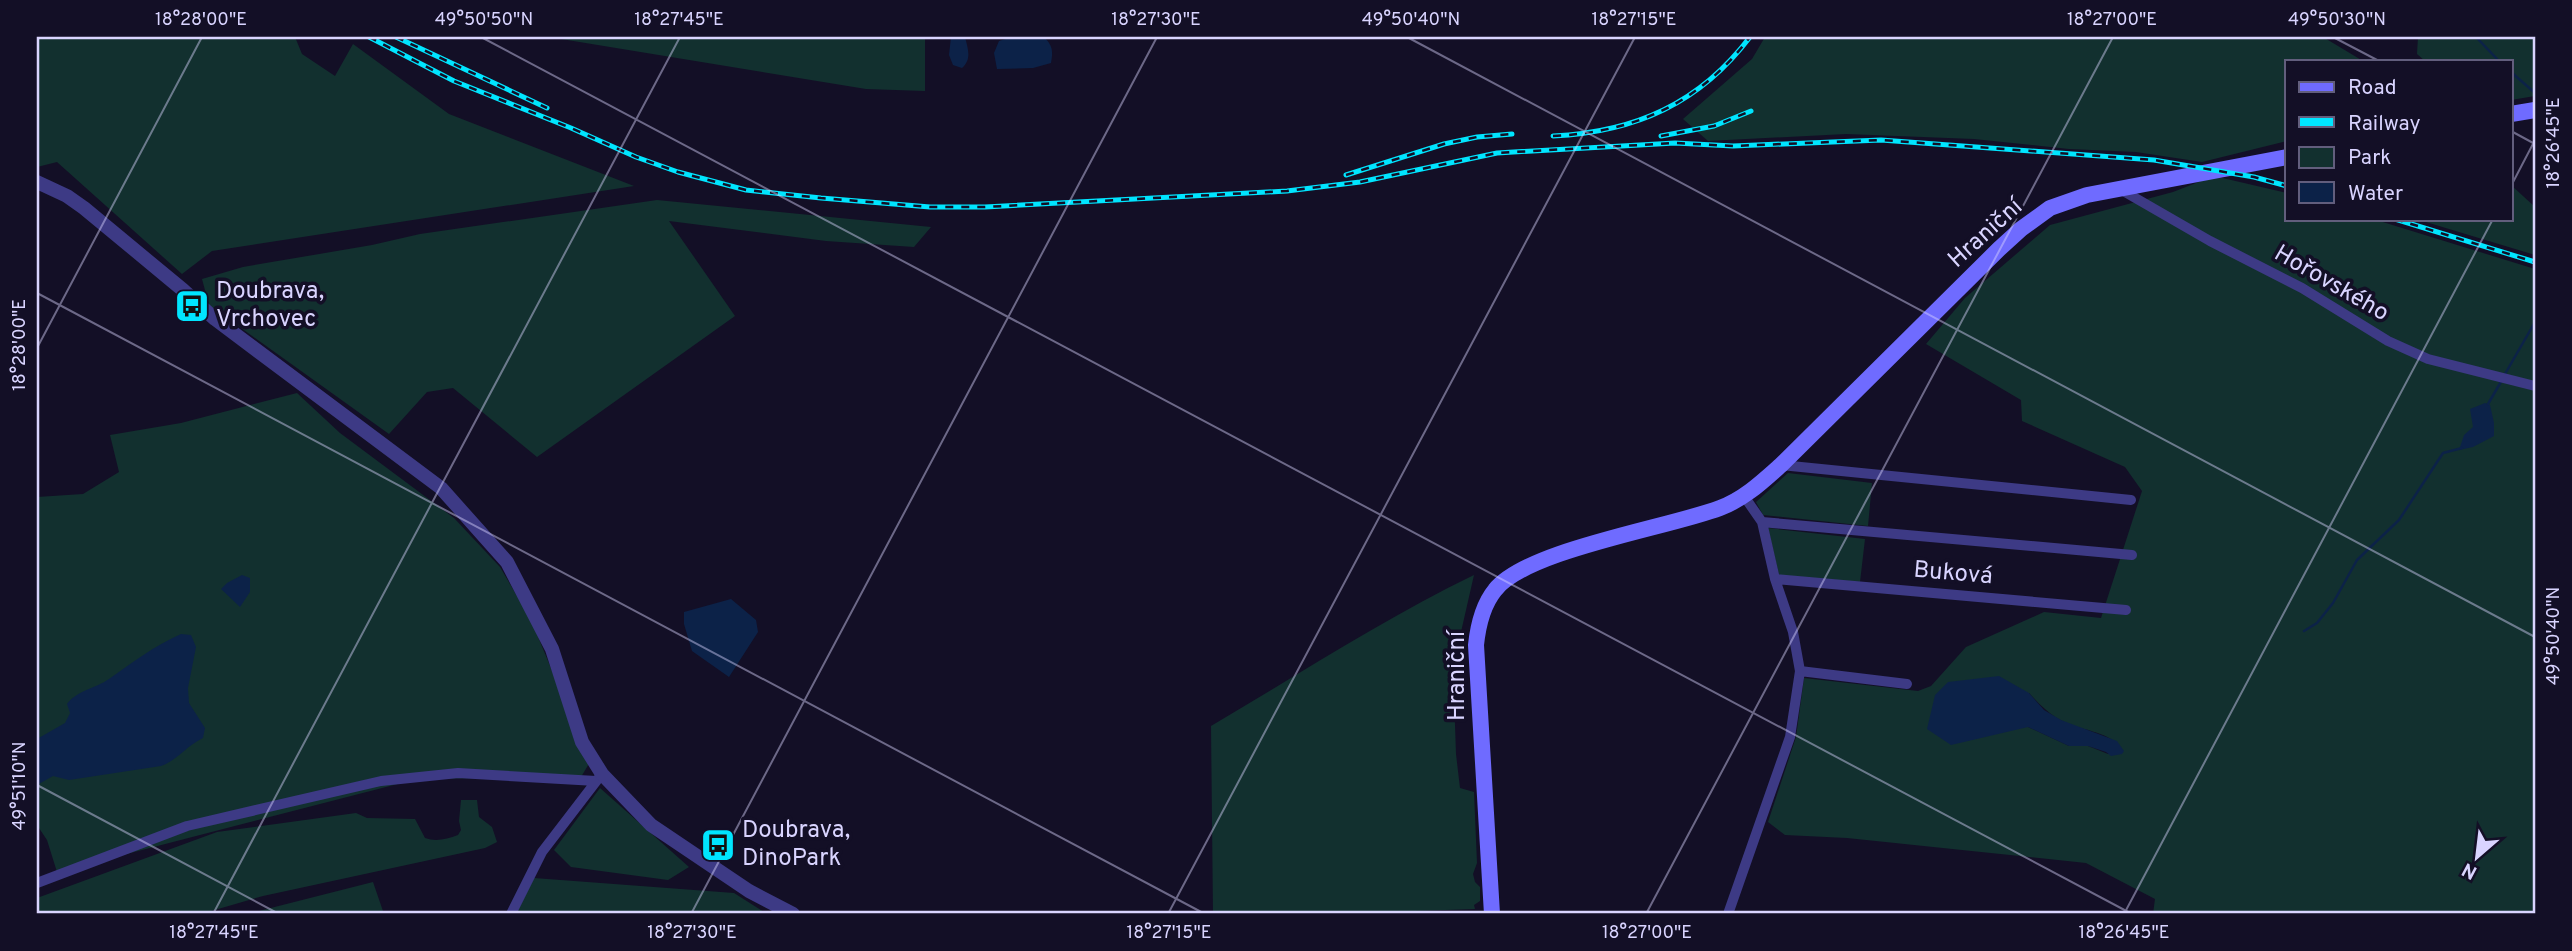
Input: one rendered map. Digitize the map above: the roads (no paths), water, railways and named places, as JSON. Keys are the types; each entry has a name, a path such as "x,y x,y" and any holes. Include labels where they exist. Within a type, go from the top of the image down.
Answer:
{"main road":[{"path":"2512,114 2535,110"},
{"name":"Hraniční","path":"1492,914 1476,645 1480,621 1489,599 1504,580 1531,565 1697,516 1744,496 1781,465 2021,229 2061,203 2118,188 2285,157"}],"street":[{"path":"37,182 67,196 84,208 215,319 441,488 507,562 552,649 582,742 599,777 651,825 749,891 793,914"},
{"name":"Hořovského","path":"2118,188 2210,241 2301,288 2388,341 2428,359 2535,386"},
{"path":"1781,465 2131,500"},
{"path":"1728,914 1790,737 1800,671 1793,632 1775,579 1762,523 1744,496"},
{"path":"1762,523 2132,555"},
{"name":"Buková","path":"1775,579 2126,610"},
{"path":"1800,671 1908,684"},
{"path":"37,883 187,826 381,781 458,773 599,777"},
{"path":"511,914 542,852 599,777"}],"water":[{"path":"951,37 965,37 968,57 962,68 953,65 949,55"},
{"path":"1012,37 1044,37 1052,49 1051,63 1033,68 997,69 994,53 999,41"},
{"path":"2485,403 2490,405 2494,436 2473,447 2459,450 2464,435 2473,427 2470,409"},
{"path":"242,575 250,578 250,592 240,607 221,589"},
{"path":"731,599 756,620 758,632 729,677 692,651 684,624 684,612"},
{"path":"181,634 191,635 196,647 188,688 189,703 205,728 203,738 161,766 69,780 53,776 37,785 37,739 65,723 70,713 67,704"},
{"path":"1999,676 2029,693 2044,710 2061,720 2117,741 2124,751 2111,756 2088,746 2069,746 2028,727 1951,745 1927,729 1935,695 1948,682"}],"waterway":[{"path":"2476,37 2498,60"},
{"path":"2512,73 2535,93"},
{"path":"2505,374 2535,322"},
{"path":"2488,404 2502,380"},
{"path":"2304,631 2317,623 2333,603 2357,560 2399,520 2443,453 2462,448"}],"railway":[{"path":"369,37 454,81 678,172 746,190 930,207 985,207 1287,191 1360,182 1497,153 1675,143 1733,146 1881,140 2154,160 2254,177 2285,185"},
{"path":"396,37 547,108"},
{"path":"1553,136 1612,128 1664,110 1710,80 1750,37"},
{"path":"1661,136 1714,126 1751,111"},
{"path":"1346,175 1444,144 1477,137 1512,134"},
{"path":"2398,220 2535,262"}],"place":[{"name":"Doubrava, Vrchovec","path":"192,306"},
{"name":"Doubrava, DinoPark","path":"718,845"}]}
